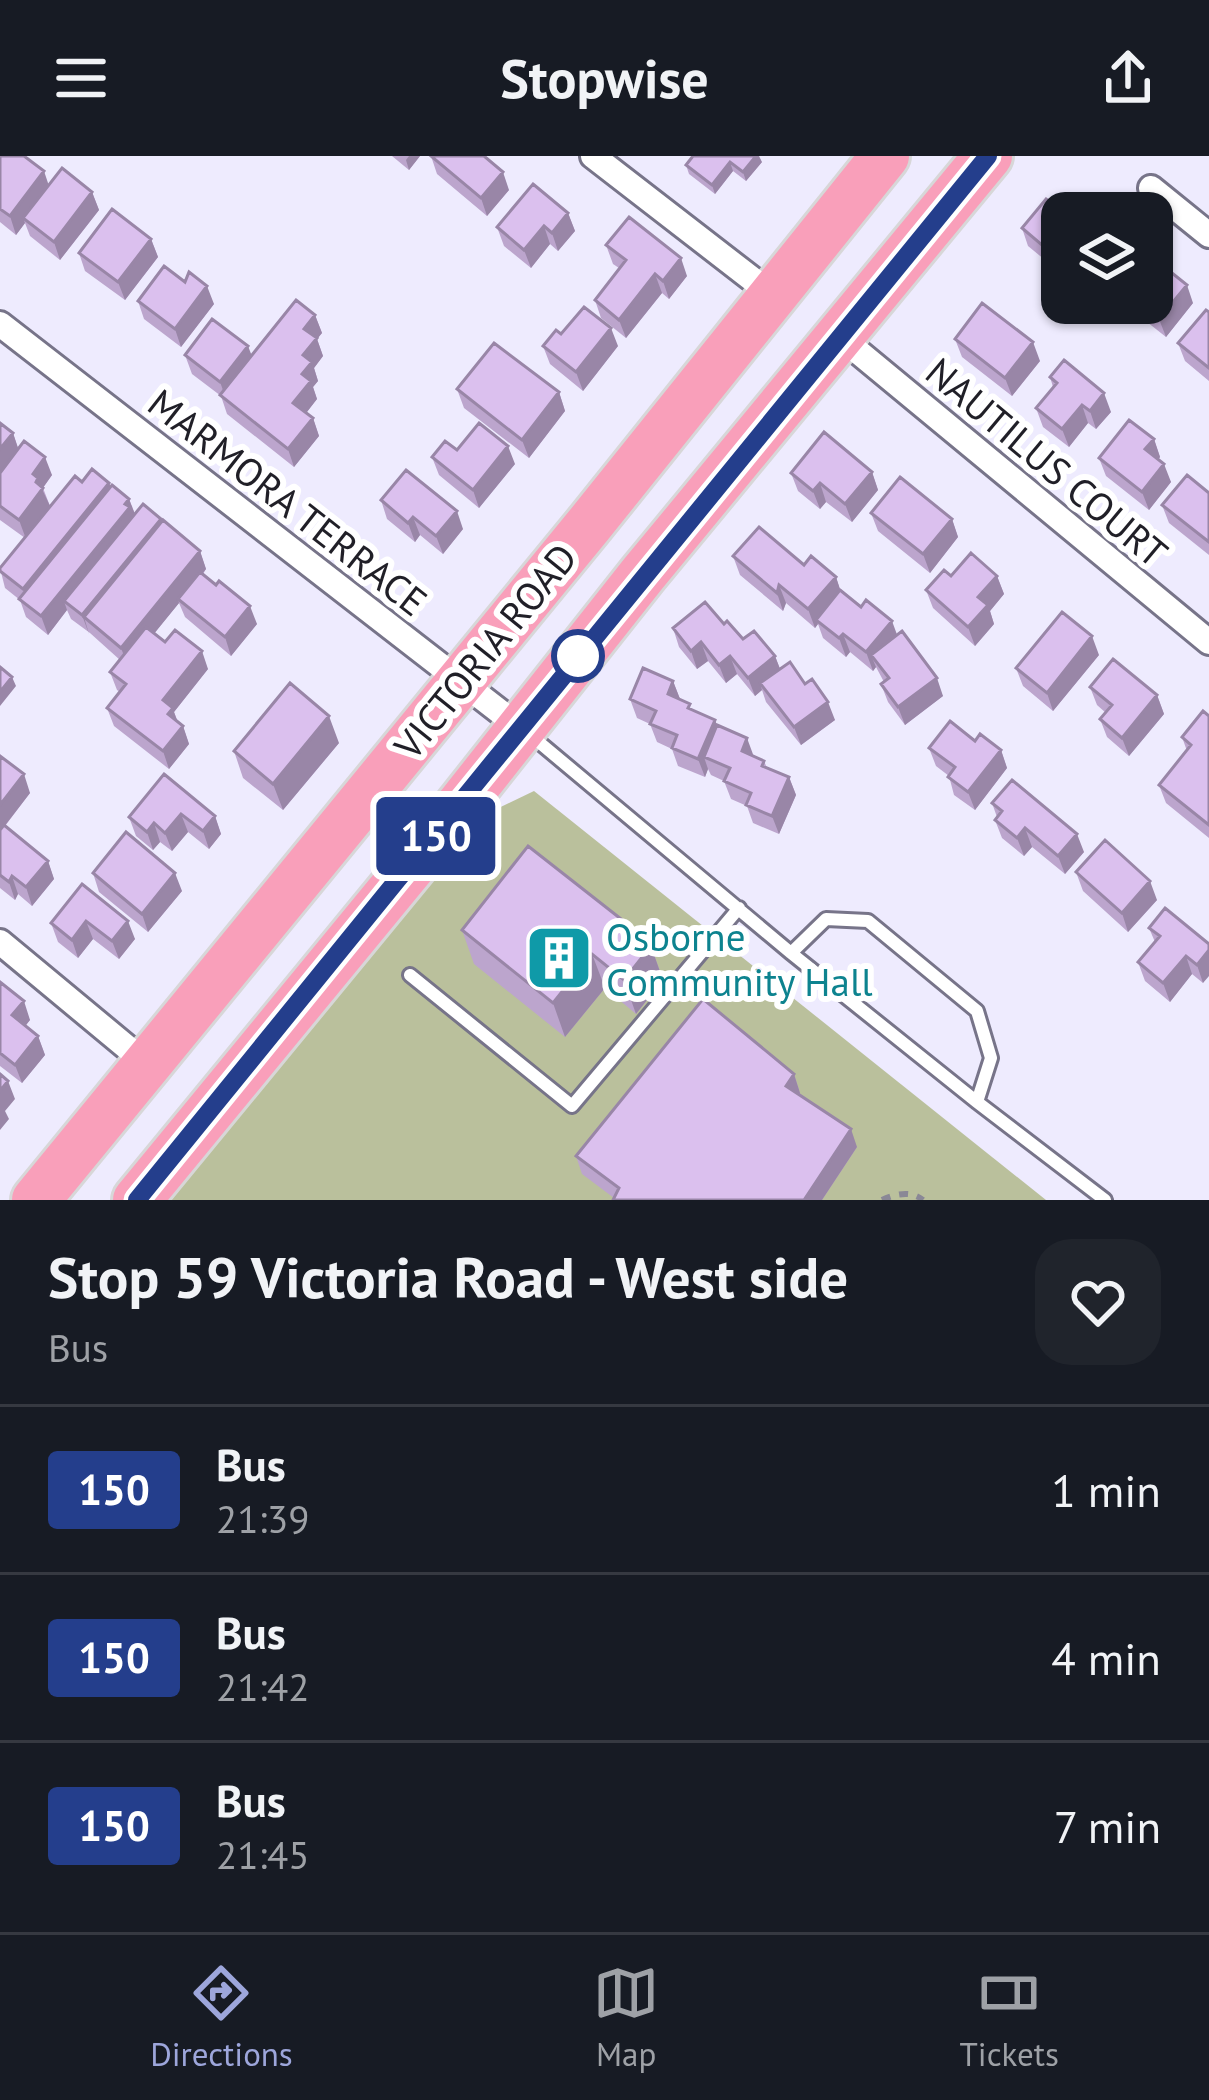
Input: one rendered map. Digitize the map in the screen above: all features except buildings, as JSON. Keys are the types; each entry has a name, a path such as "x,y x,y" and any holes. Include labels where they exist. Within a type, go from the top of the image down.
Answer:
{"highway":[{"name":"VICTORIA ROAD","path":"36,1200 884,156"},
{"name":"VICTORIA ROAD","path":"136,1200 988,156"},
{"path":"588,526 644,574"}],"street":[{"path":"593,156 774,296"},
{"path":"1151,188 1209,235"},
{"name":"MARMORA TERRACE","path":"0,324 521,728"},
{"name":"NAUTILUS COURT","path":"839,336 1209,643"},
{"path":"0,943 147,1064"}],"lane":[{"name":"MARMORA TERRACE","path":"521,728 791,953 1105,1200"},
{"path":"410,975 572,1106 739,908"},
{"path":"791,953 826,919 868,921 977,1011 992,1058 976,1102"}],"path":[{"path":"882,1200 894,1194 916,1195 922,1200"}],"green space":[{"path":"534,791 1046,1200 171,1200 486,814"}],"bus line":[{"name":"150","path":"137,1200 988,156"}],"place":[{"name":"Osborne Community Hall","path":"559,958"}]}
